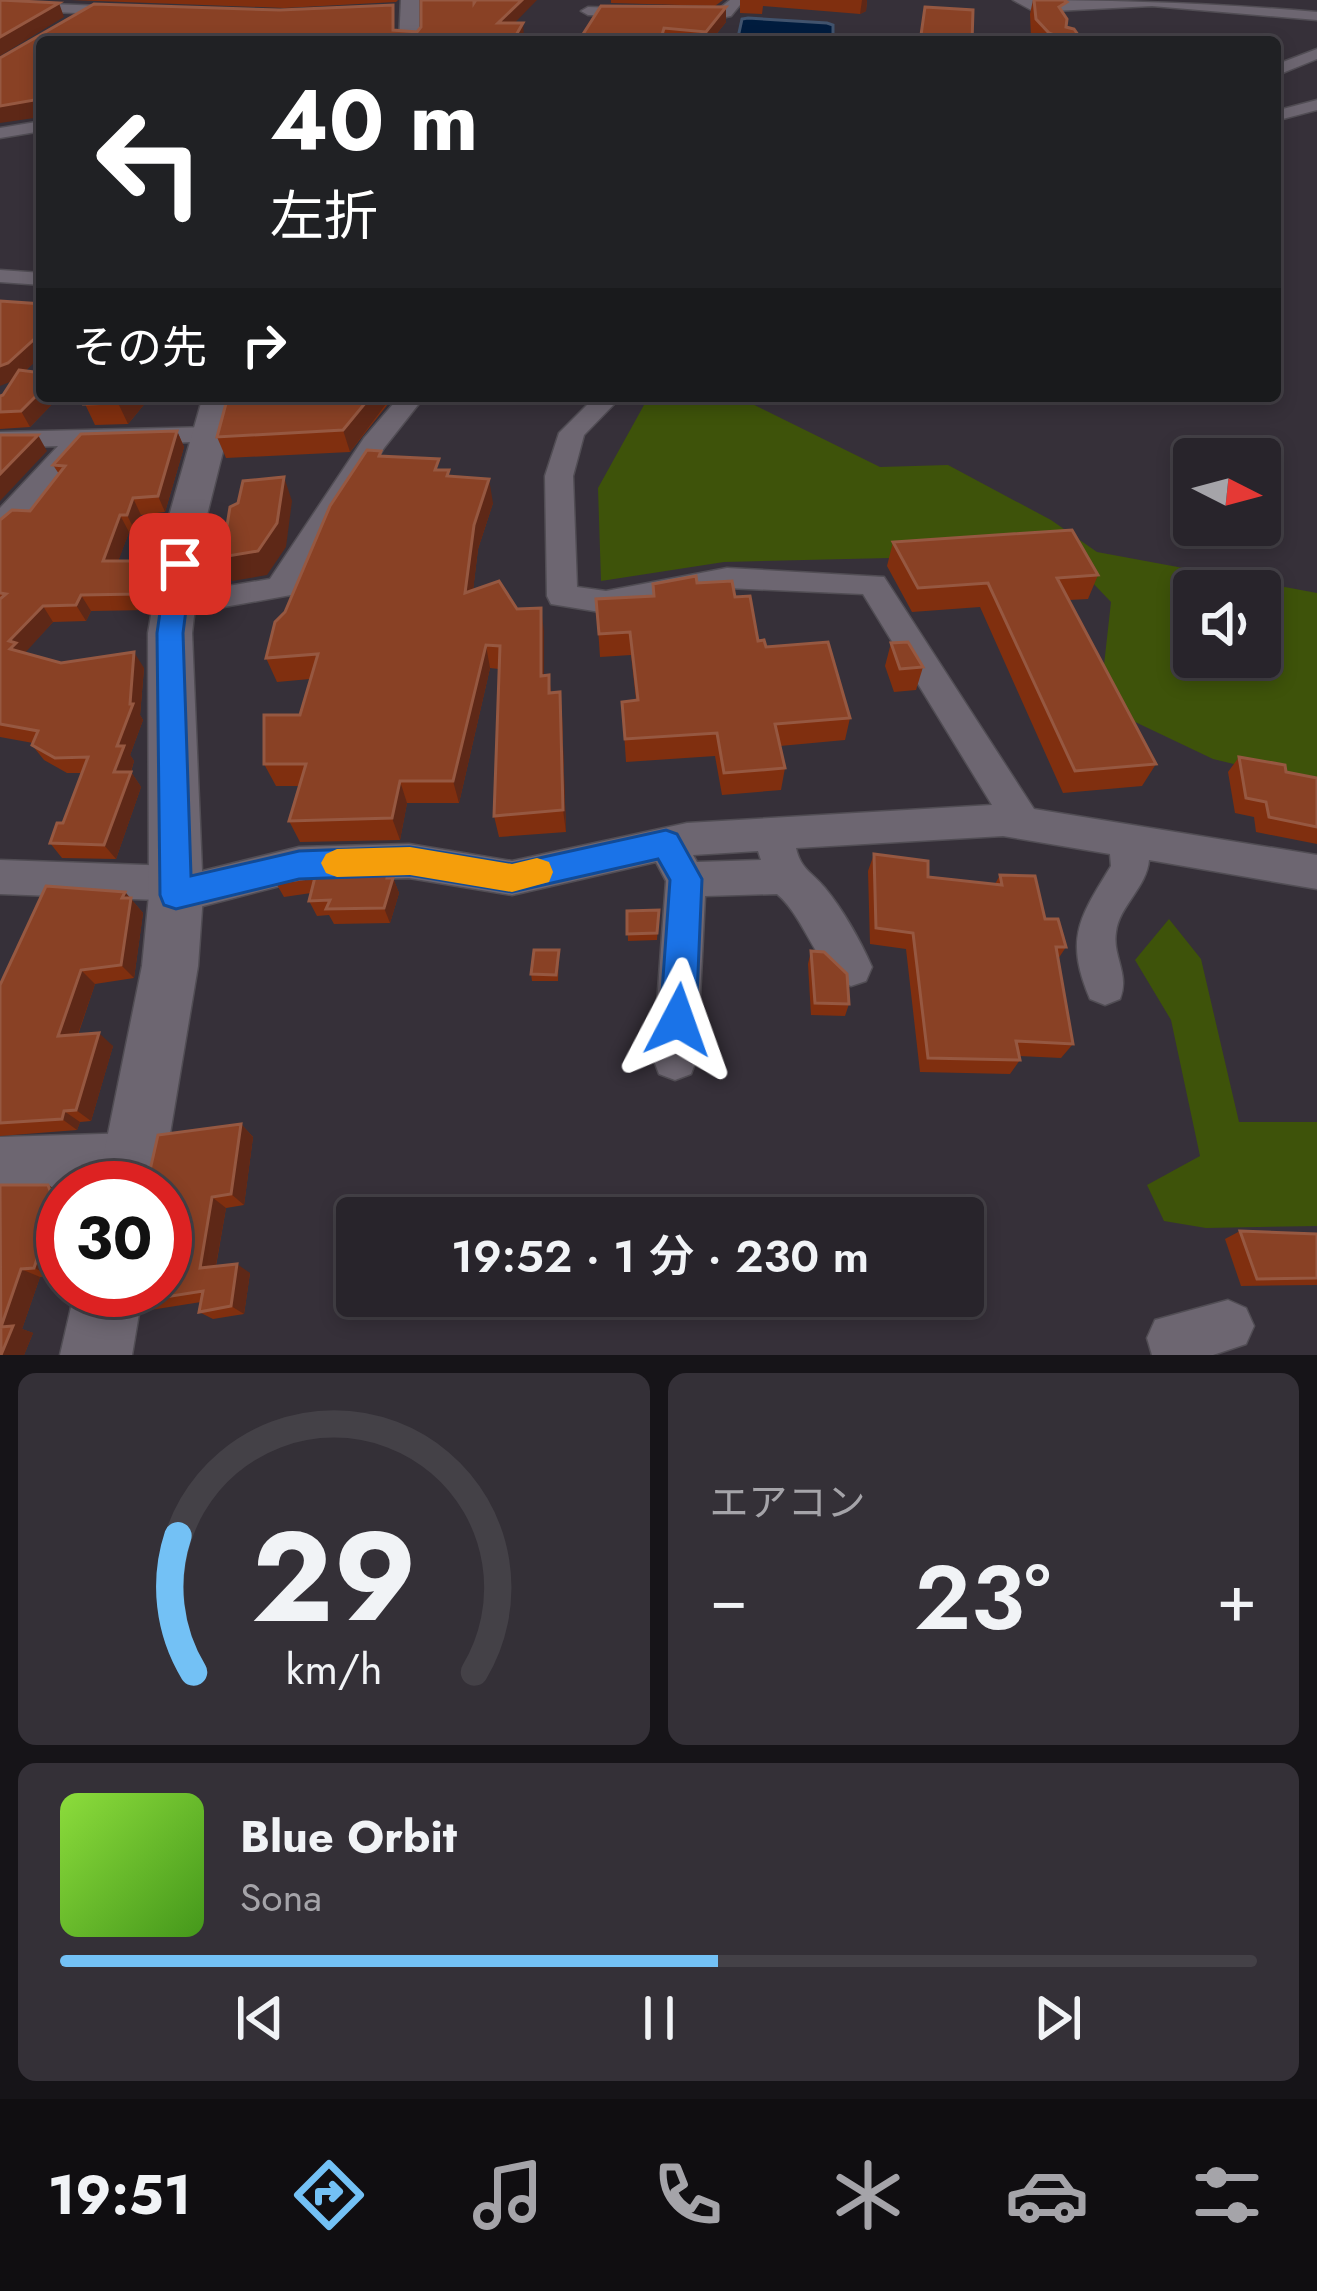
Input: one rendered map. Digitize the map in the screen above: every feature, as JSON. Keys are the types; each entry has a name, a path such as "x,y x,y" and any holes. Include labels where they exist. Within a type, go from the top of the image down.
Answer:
{"main road":[{"path":"134,1161 170,965 176,889 170,633 185,523 215,416"},
{"path":"96,1355 104,1317"}],"street":[{"path":"59,31 109,0"},
{"path":"587,13 716,15 737,0"},
{"path":"1020,0 1035,8 1152,1 1237,4 1317,16"},
{"path":"1069,3 1081,21"},
{"path":"0,6 141,12"},
{"path":"1281,69 1317,54"},
{"path":"1281,114 1317,105"},
{"path":"0,133 36,127"},
{"path":"0,276 36,279"},
{"path":"174,605 280,588 373,444 408,402"},
{"path":"580,402 559,476 562,596 606,602 727,578 874,584 1023,823"},
{"path":"575,430 604,402"},
{"path":"0,440 78,440 215,416"},
{"path":"0,526 78,440"},
{"path":"0,877 176,889 299,865 410,861 512,878 676,861 773,834 1003,820 1317,872"},
{"path":"773,834 784,877"},
{"path":"1105,985 1095,929 1130,868 1129,841"},
{"path":"676,861 784,877 809,898 851,967"},
{"path":"675,1058 676,861"},
{"path":"0,1166 36,1168"},
{"path":"1178,1355 1174,1338 1228,1326"}],"green space":[{"path":"646,402 748,402 880,467 948,465 1051,520 1097,552 1194,570 1173,570 1173,678 1281,678 1281,586 1317,593 1317,784 1213,759 1131,720 1102,683 1111,602 1065,554 724,562 601,581 598,488"},
{"path":"1169,919 1201,959 1239,1122 1317,1122 1317,1226 1206,1228 1164,1221 1147,1185 1200,1156 1171,1020 1135,960"}],"water":[{"path":"742,19 827,23 833,25 833,36 738,36"}],"building":[{"path":"0,0 59,3 0,37"},
{"path":"421,0 522,0 498,23 523,23 515,36 38,36 94,4 280,10 393,5 393,30 417,32"},
{"path":"1034,0 1064,0 1067,2 1059,7 1066,27 1079,36 1056,36 1036,19"},
{"path":"601,6 726,7 706,32 664,28 662,36 582,36"},
{"path":"925,7 973,10 972,36 921,36"},
{"path":"36,37 36,102 0,106 0,58"},
{"path":"0,301 36,304 36,337 0,366"},
{"path":"19,370 36,372 36,396 21,411 0,412 3,395"},
{"path":"226,402 366,402 343,430 217,437"},
{"path":"177,431 158,496 133,498 127,515 120,515 103,561 145,561 138,594 81,595 76,605 43,606 9,641 16,643 10,649 61,663 134,652 133,704 117,746 124,746 114,772 131,772 104,845 50,843 57,823 63,823 88,757 55,758 32,745 38,731 0,724 0,599 6,594 0,593 0,520 12,510 30,511 65,466 53,465 81,434"},
{"path":"0,435 38,435 0,474"},
{"path":"367,450 381,451 379,456 439,459 435,470 449,470 447,476 489,479 474,525 465,593 499,581 517,609 541,608 541,676 549,675 549,693 560,692 563,810 494,816 500,646 486,645 453,781 400,781 392,818 289,821 306,764 264,764 264,715 300,715 318,654 266,658 275,622 285,612 330,506"},
{"path":"284,477 277,523 258,551 222,557 230,507 238,503 243,481"},
{"path":"1072,530 1098,575 1057,578 1156,764 1075,771 988,583 918,588 893,542"},
{"path":"696,576 697,583 732,581 735,597 750,596 758,641 764,640 766,647 828,642 850,718 775,724 785,768 724,773 717,733 625,739 622,702 638,700 630,632 599,634 596,599 654,596 653,584"},
{"path":"908,642 923,667 900,669 891,643"},
{"path":"1239,757 1285,765 1286,772 1317,778 1317,827 1269,817 1266,802 1246,798"},
{"path":"874,854 928,861 928,877 1002,885 1000,875 1035,876 1045,919 1058,919 1066,947 1056,947 1073,1044 1016,1041 1020,1060 928,1058 913,933 876,928"},
{"path":"389,868 387,878 393,878 384,908 326,909 330,900 309,901 315,877 276,883 278,874 292,871"},
{"path":"46,886 125,892 122,898 131,898 121,965 81,970 58,1036 99,1033 76,1110 64,1111 62,1119 0,1123 0,985"},
{"path":"659,910 657,933 627,934 627,911"},
{"path":"534,950 559,950 556,975 531,974"},
{"path":"811,951 824,952 847,974 849,1004 815,1003"},
{"path":"241,1124 231,1194 212,1197 200,1268 237,1264 231,1306 199,1312 203,1291 192,1293 192,1161 152,1161 158,1135"},
{"path":"0,1185 36,1185 36,1262 34,1268 21,1269 1,1327 13,1326 1,1355"},
{"path":"1240,1231 1317,1234 1317,1278 1257,1279"}],"slow traffic":[{"path":"337,863 410,861 512,878 537,872"}],"route":[{"path":"180,564 170,633 176,895 299,865 410,861 512,878 666,844 686,879 678,1020"}]}
